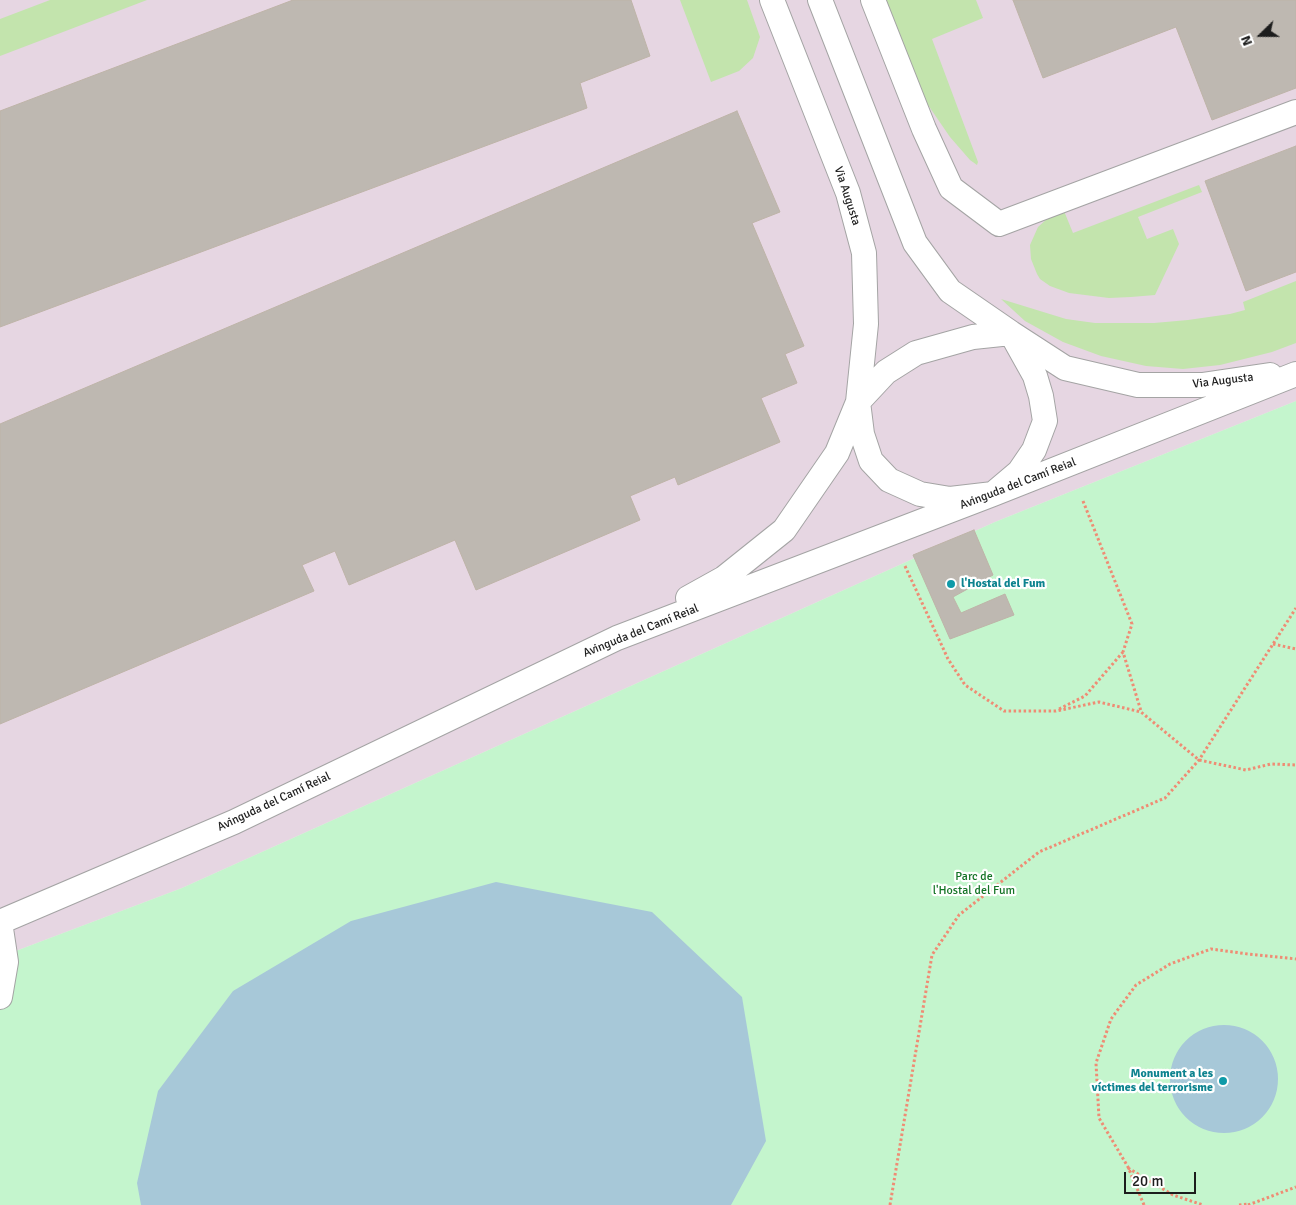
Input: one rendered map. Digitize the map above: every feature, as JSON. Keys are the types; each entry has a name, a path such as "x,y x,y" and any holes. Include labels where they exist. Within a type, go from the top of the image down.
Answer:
{"street":[{"name":"Via Augusta","path":"772,0 848,193 864,253 866,324 858,402 862,434 871,461 890,480 920,494 950,498 993,494 1019,472 1034,450 1044,421 1042,396 1035,376 1011,333"},
{"name":"Via Augusta","path":"820,0 915,244 950,291 1065,368 1138,385 1202,385 1296,373"},
{"path":"873,0 924,129 951,188 999,224 1296,112"},
{"name":"Via Augusta","path":"617,638 724,578 784,530 837,452 858,402 886,372 916,352 972,337 1011,333"},
{"name":"Avinguda del Camí Reial","path":"0,922 234,822 617,638 993,494 1296,373"},
{"path":"0,922 6,962 0,997"}],"path":[{"path":"1056,711 1085,696 1123,652 1132,624 1083,501"},
{"path":"905,566 948,659 965,685 1004,711 1056,711 1099,702 1141,712 1199,760 1246,770 1271,764 1296,765"},
{"path":"890,1205 932,955 959,915 1039,852 1165,798 1199,760 1296,608"},
{"path":"1273,644 1296,649"},
{"path":"1123,652 1141,712"},
{"path":"1144,1205 1128,1167 1099,1118 1096,1064 1111,1019 1136,984 1170,964 1211,948 1248,954 1296,958"},
{"path":"1128,1167 1173,1195 1203,1205"},
{"path":"1239,1205 1249,1205 1296,1187"}],"shaded area":[{"path":"0,0 1296,0 1296,401 995,522 182,888 0,957"}],"green space":[{"path":"50,0 147,0 0,56 0,19"},
{"path":"680,0 747,0 760,37 753,58 739,71 711,82"},
{"path":"884,0 976,0 983,18 932,39 978,162 977,165 970,160 950,137 928,105 915,81"},
{"path":"1199,185 1202,192 1138,217 1147,239 1173,229 1179,244 1155,295 1109,298 1069,293 1050,286 1040,279 1037,274 1031,259 1030,245 1038,227 1048,218 1064,211 1073,233"},
{"path":"1296,281 1296,343 1272,352 1220,365 1183,369 1146,366 1101,356 1063,342 1025,321 1001,299 1066,319 1095,323 1154,323 1230,314 1245,310 1243,302"},
{"name":"Parc de l'Hostal del Fum","path":"1296,401 1296,1205 0,1205 0,957 182,888 995,522"}],"water":[{"path":"496,882 652,912 742,997 766,1141 731,1205 141,1205 137,1183 158,1091 233,991 351,921"},
{"path":"1224,1025 1245,1029 1262,1041 1274,1058 1278,1079 1274,1100 1262,1117 1245,1129 1224,1133 1203,1129 1186,1117 1174,1100 1170,1079 1174,1058 1186,1041 1203,1029"}],"building":[{"path":"293,0 631,0 650,56 580,83 587,108 0,327 0,111"},
{"path":"1013,0 1296,0 1296,88 1212,120 1176,27 1043,78"},
{"path":"737,111 780,212 752,223 804,346 785,354 797,383 761,398 780,442 678,485 675,477 630,496 640,520 476,590 455,540 349,585 335,551 302,565 314,591 0,724 0,424"},
{"path":"1296,146 1296,272 1246,291 1205,181"},
{"name":"l'Hostal del Fum","path":"974,530 993,575 953,597 961,613 1005,594 1014,615 950,639 913,555"}],"place":[{"name":"l'Hostal del Fum","path":"951,584"},
{"name":"Monument a les víctimes del terrorisme","path":"1223,1081"}]}
